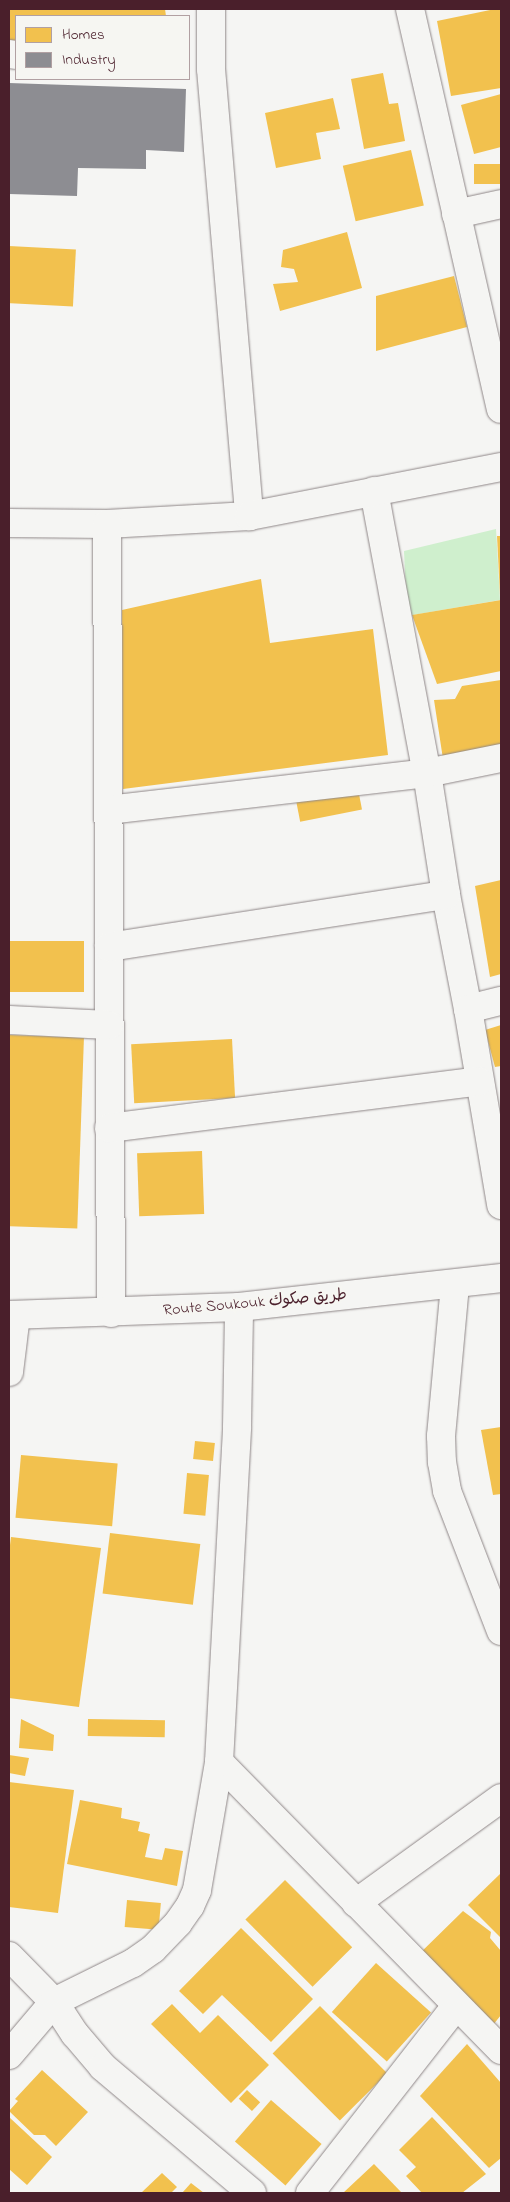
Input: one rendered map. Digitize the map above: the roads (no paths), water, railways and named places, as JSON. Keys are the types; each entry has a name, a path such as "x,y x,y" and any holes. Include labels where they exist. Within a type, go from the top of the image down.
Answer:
{"street":[{"path":"211,9 200,68 249,516"},
{"path":"410,9 501,409"},
{"path":"456,214 501,204"},
{"path":"9,523 107,524 249,516 501,467"},
{"path":"374,491 427,773 446,896 468,1009 501,1205"},
{"path":"107,524 111,1313"},
{"path":"108,810 427,773 501,758"},
{"path":"109,947 446,896"},
{"path":"468,1009 501,1000"},
{"path":"9,1020 109,1025"},
{"path":"109,1128 479,1081"},
{"name":"Route Soukouk طريق صكوك","path":"12,1315 239,1307 501,1278"},
{"path":"455,1284 441,1436 442,1462 447,1491 501,1631"},
{"path":"9,2055 54,2002 133,1963 153,1949 190,1906 196,1890 219,1762 237,1427 239,1307"},
{"path":"9,1372 12,1315"},
{"path":"219,1762 501,2050"},
{"path":"356,1903 501,1798"},
{"path":"9,1956 54,2002 76,2034 103,2066 252,2193"},
{"path":"310,2193 456,2006"}]}
